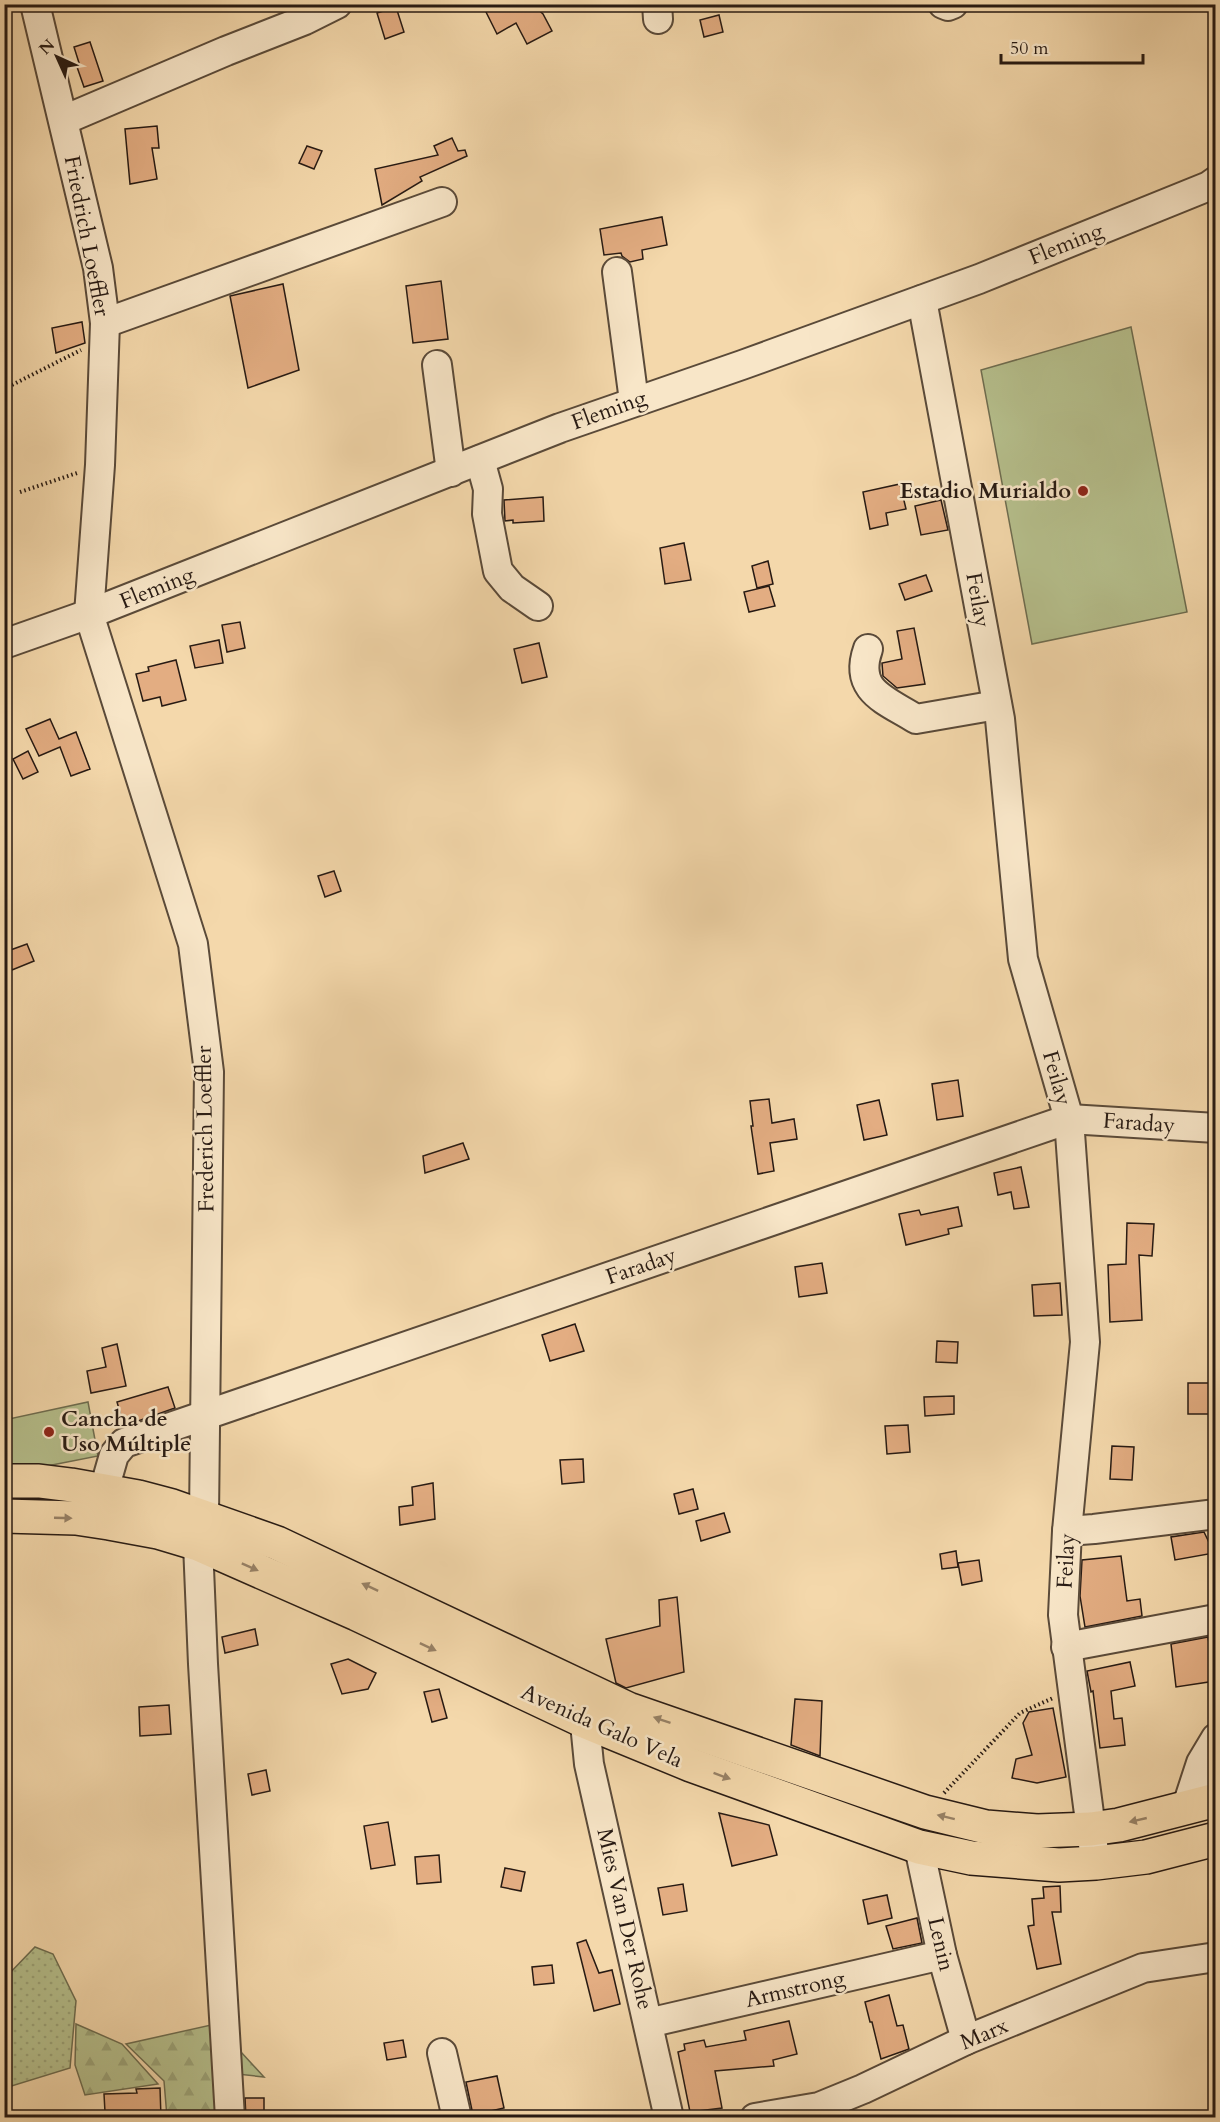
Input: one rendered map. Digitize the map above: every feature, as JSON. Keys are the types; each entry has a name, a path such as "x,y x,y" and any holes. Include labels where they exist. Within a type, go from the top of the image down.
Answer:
{"main road":[{"name":"Avenida Galo Vela","path":"4,1480 39,1481 104,1490 172,1506 201,1531 357,1614 584,1721 691,1765 919,1847 971,1858 1059,1865 1146,1857 1215,1839"},
{"name":"Avenida Galo Vela","path":"4,1516 76,1518 158,1532 201,1531 277,1543 628,1709 925,1812 986,1827 1037,1831 1091,1829 1119,1825 1201,1805"}],"street":[{"name":"Friedrich Loeffler","path":"35,4 98,268 104,331 100,465 89,614"},
{"path":"64,120 305,20 338,4"},
{"path":"943,4 948,6 953,4"},
{"name":"Fleming","path":"4,644 89,614 634,401 922,300 1213,178"},
{"path":"104,331 442,202"},
{"path":"617,272 634,401"},
{"name":"Feilay","path":"922,300 997,705 1023,959 1069,1119 1085,1342 1067,1531 1063,1615 1096,1863"},
{"path":"437,365 451,472"},
{"path":"480,460 488,489 487,514 498,571 512,588 538,606"},
{"name":"Frederich Loeffler","path":"89,614 193,944 209,1072 201,1531 203,1664 230,2118"},
{"path":"868,649 864,660 864,678 872,690 916,719 997,705"},
{"name":"Faraday","path":"104,1490 114,1455 124,1443 1069,1119 1215,1128"},
{"path":"1067,1531 1215,1514"},
{"path":"1066,1647 1215,1619"},
{"name":"Mies Van Der Rohe","path":"583,1687 589,1764 669,2118"},
{"path":"1201,1805 1201,1763 1215,1738"},
{"name":"Lenin","path":"919,1847 942,1955 966,2040"},
{"name":"Armstrong","path":"648,2023 942,1955"},
{"name":"Marx","path":"755,2118 819,2107 863,2090 966,2040 1143,1968 1215,1957"},
{"path":"442,2053 457,2118"}],"path":[{"path":"4,389 104,331"},
{"path":"20,492 100,465"},
{"path":"925,1812 967,1771 1020,1713 1053,1697 1073,1692"}],"green space":[{"name":"Estadio Murialdo","path":"1131,327 1187,612 1032,644 981,370"},
{"name":"Cancha de Uso Múltiple","path":"88,1402 98,1456 11,1473 5,1445 4,1420"},
{"path":"35,1947 53,1954 76,2001 70,2068 5,2088 5,1978"},
{"path":"76,2024 122,2044 158,2084 85,2095 75,2065"},
{"path":"211,2025 264,2077 228,2073 229,2117 167,2117 164,2081 126,2044"}],"building":[{"path":"482,4 532,4 543,14 552,31 527,44 516,23 497,34"},
{"path":"396,7 404,32 385,39 377,13"},
{"path":"719,15 723,32 704,37 700,20"},
{"path":"90,42 103,81 84,87 77,67 80,66 74,47"},
{"path":"157,126 159,148 152,148 157,179 130,184 125,129"},
{"path":"452,138 458,151 465,150 467,156 420,177 422,181 382,205 375,169 438,155 434,146"},
{"path":"307,146 322,151 314,169 299,163"},
{"path":"662,217 667,245 642,250 643,259 630,262 621,253 604,255 600,229"},
{"path":"441,281 448,339 413,343 406,286"},
{"path":"283,284 299,370 248,388 230,296"},
{"path":"82,322 85,343 56,353 52,328"},
{"path":"900,484 906,509 886,513 888,525 870,529 863,492"},
{"path":"543,497 544,521 513,523 513,520 505,521 504,500"},
{"path":"941,500 948,530 921,535 915,506"},
{"path":"684,543 691,580 665,584 660,548"},
{"path":"768,561 773,584 757,588 752,566"},
{"path":"926,575 932,591 905,600 899,584"},
{"path":"769,586 775,606 749,612 744,592"},
{"path":"240,622 245,648 227,652 222,625"},
{"path":"914,628 925,684 897,688 883,676 882,663 902,659 897,631"},
{"path":"219,640 223,663 195,668 190,646"},
{"path":"539,643 547,677 522,683 514,649"},
{"path":"176,660 186,700 162,706 160,697 143,701 136,674 149,671 148,667"},
{"path":"50,719 59,739 76,732 90,769 71,776 60,747 39,756 26,729"},
{"path":"28,751 38,772 23,779 13,759"},
{"path":"334,871 341,891 325,897 318,876"},
{"path":"27,944 34,961 12,970 5,952"},
{"path":"958,1080 963,1116 937,1120 932,1084"},
{"path":"769,1099 772,1123 794,1119 797,1139 770,1143 774,1171 758,1174 750,1101"},
{"path":"879,1100 887,1135 864,1140 857,1105"},
{"path":"463,1143 469,1159 425,1173 423,1156"},
{"path":"1021,1167 1029,1207 1014,1209 1011,1192 998,1195 994,1173"},
{"path":"958,1207 962,1226 948,1229 949,1234 906,1245 899,1214 919,1210 921,1215"},
{"path":"1127,1223 1154,1224 1152,1256 1139,1255 1142,1320 1110,1322 1108,1265 1126,1264"},
{"path":"822,1263 827,1293 799,1297 795,1267"},
{"path":"1060,1283 1062,1315 1034,1316 1032,1285"},
{"path":"575,1324 584,1351 550,1361 542,1335"},
{"path":"937,1341 958,1342 957,1363 936,1362"},
{"path":"117,1344 126,1386 91,1393 87,1371 106,1367 102,1348"},
{"path":"1188,1383 1215,1383 1215,1414 1188,1414"},
{"path":"168,1387 175,1408 124,1426 117,1402"},
{"path":"954,1396 954,1414 925,1416 924,1397"},
{"path":"908,1425 910,1452 887,1454 885,1426"},
{"path":"1112,1446 1134,1447 1132,1480 1110,1479"},
{"path":"583,1459 584,1482 562,1484 560,1460"},
{"path":"433,1483 435,1519 400,1525 399,1507 413,1505 412,1487"},
{"path":"693,1489 698,1509 679,1514 674,1494"},
{"path":"724,1513 730,1532 701,1541 696,1521"},
{"path":"1204,1532 1214,1553 1175,1560 1171,1537"},
{"path":"956,1551 958,1567 942,1569 940,1554"},
{"path":"1121,1556 1127,1601 1140,1599 1142,1616 1085,1627 1080,1596 1082,1560"},
{"path":"979,1560 982,1581 962,1585 958,1563"},
{"path":"677,1597 684,1672 626,1688 616,1683 606,1639 660,1626 659,1600"},
{"path":"255,1629 258,1645 225,1653 222,1637"},
{"path":"1208,1637 1215,1681 1176,1687 1171,1644"},
{"path":"348,1659 376,1673 368,1689 342,1694 331,1664"},
{"path":"1130,1662 1135,1686 1111,1691 1114,1719 1122,1718 1125,1745 1100,1748 1093,1691 1091,1692 1087,1671"},
{"path":"439,1689 447,1718 432,1722 424,1692"},
{"path":"795,1699 822,1701 820,1756 791,1745"},
{"path":"169,1705 171,1734 140,1736 139,1707"},
{"path":"1053,1708 1066,1777 1037,1783 1012,1778 1016,1759 1032,1755 1023,1723 1029,1712"},
{"path":"266,1770 270,1791 252,1795 248,1774"},
{"path":"719,1813 769,1825 777,1855 732,1866"},
{"path":"388,1822 395,1865 371,1869 364,1826"},
{"path":"439,1855 441,1882 417,1884 415,1857"},
{"path":"505,1868 525,1872 521,1891 501,1887"},
{"path":"683,1884 687,1911 663,1915 658,1888"},
{"path":"1060,1886 1061,1912 1052,1912 1061,1964 1037,1969 1028,1926 1034,1925 1032,1899 1044,1898 1043,1887"},
{"path":"887,1895 892,1918 868,1924 863,1900"},
{"path":"917,1918 922,1943 893,1949 886,1926"},
{"path":"586,1940 599,1973 612,1970 620,2004 594,2011 577,1943"},
{"path":"552,1965 554,1983 534,1985 532,1967"},
{"path":"889,1995 897,2026 903,2025 909,2049 881,2059 865,2002"},
{"path":"789,2021 797,2054 773,2060 774,2066 715,2071 722,2108 690,2112 678,2052 685,2050 684,2044 704,2040 706,2047 746,2040 744,2031"},
{"path":"403,2040 406,2057 387,2060 384,2043"},
{"path":"497,2076 504,2108 473,2115 466,2082"},
{"path":"160,2088 161,2118 119,2118 119,2111 105,2112 104,2094 137,2093 136,2089"},
{"path":"245,2098 264,2098 264,2118 246,2118"}],"place":[{"name":"Estadio Murialdo","path":"1083,491"},
{"name":"Cancha de Uso Múltiple","path":"49,1432"}]}
